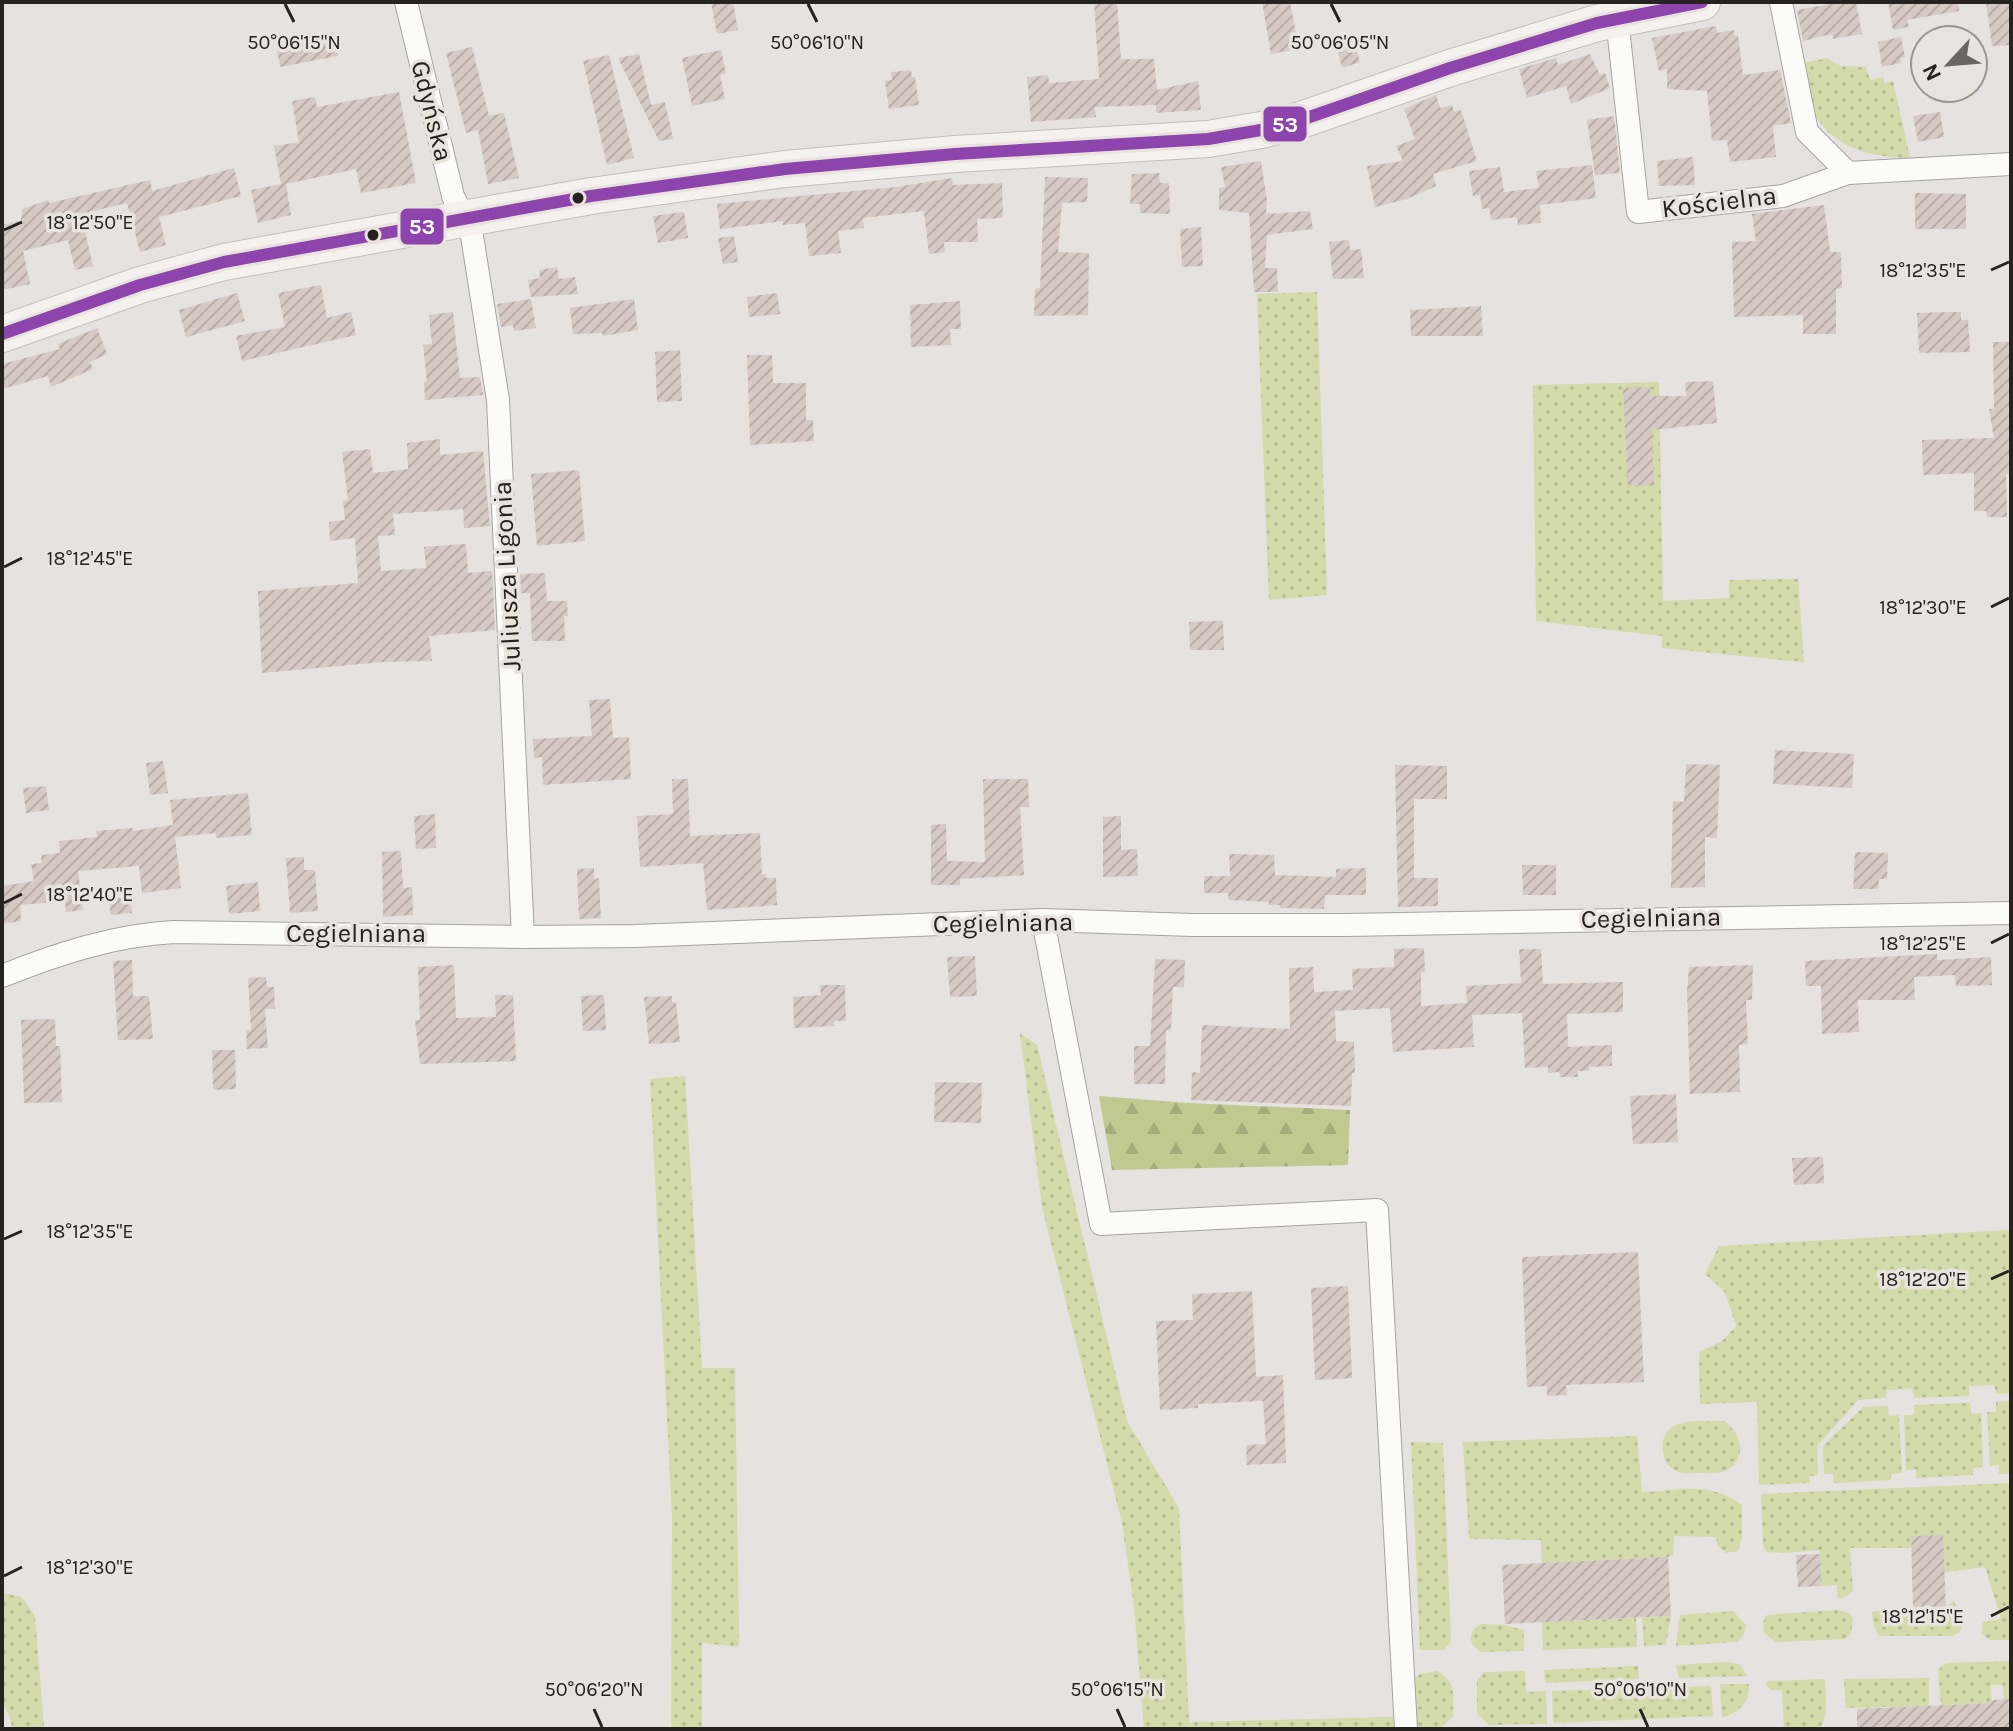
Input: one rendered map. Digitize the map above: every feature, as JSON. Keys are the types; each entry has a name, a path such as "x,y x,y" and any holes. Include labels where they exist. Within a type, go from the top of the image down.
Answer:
{"main road":[{"path":"2,334 140,285 224,262 591,196 785,169 941,155 1208,139 1261,130 1301,120 1603,14 1702,2"}],"street":[{"name":"Gdyńska","path":"406,2 453,196 464,218"},
{"path":"1781,2 1807,132 1848,173"},
{"name":"Kościelna","path":"1603,14 1638,212 1783,196 1848,173 2011,164"},
{"name":"Juliusza Ligonia","path":"464,218 472,236 498,400 523,937"},
{"name":"Cegielniana","path":"2,976 90,946 153,933 635,936 1043,920 1193,925 1346,925 2011,913"},
{"path":"1043,920 1101,1224 1377,1210 1406,1729"}],"green space":[{"path":"1827,58 1841,66 1866,67 1870,80 1883,77 1884,83 1893,81 1910,158 1867,153 1843,143 1822,125 1808,101 1798,64"},
{"path":"1317,292 1327,595 1269,600 1257,294"},
{"path":"1659,382 1663,601 1729,598 1729,580 1798,579 1804,662 1662,648 1662,636 1536,621 1533,385"},
{"path":"1020,1033 1037,1045 1127,1421 1179,1508 1189,1722 1394,1717 1394,1729 1144,1729 1134,1606 1122,1523 1042,1207"},
{"path":"685,1076 702,1368 735,1368 739,1638 738,1647 702,1643 702,1729 671,1729 672,1518 650,1079"},
{"path":"1099,1096 1350,1110 1348,1165 1112,1170"},
{"path":"2011,1230 2011,1393 1996,1394 1994,1385 1969,1386 1969,1396 1914,1398 1912,1388 1887,1390 1886,1398 1858,1400 1817,1446 1818,1475 1809,1476 1810,1483 1759,1485 1757,1402 1700,1404 1699,1352 1722,1341 1736,1326 1725,1292 1705,1274 1719,1246"},
{"path":"2011,1401 2011,1474 1999,1474 1999,1465 1990,1466 1987,1412 1996,1412 1996,1402"},
{"path":"1970,1403 1971,1414 1981,1413 1983,1467 1973,1468 1973,1475 1916,1478 1916,1469 1906,1470 1904,1415 1914,1415 1914,1405"},
{"path":"1888,1406 1889,1416 1899,1415 1902,1473 1891,1474 1891,1480 1833,1483 1833,1474 1824,1474 1823,1446 1863,1407"},
{"path":"1693,1421 1724,1421 1735,1432 1740,1446 1737,1460 1725,1471 1688,1474 1673,1469 1665,1460 1663,1439 1674,1426"},
{"path":"1637,1436 1642,1492 1706,1490 1742,1505 1742,1538 1738,1551 1726,1553 1718,1546 1716,1537 1674,1536 1673,1555 1668,1557 1542,1563 1541,1540 1469,1539 1463,1442"},
{"path":"1411,1442 1443,1443 1451,1642 1444,1650 1420,1650"},
{"path":"2011,1483 2011,1640 1990,1640 1982,1634 1983,1622 2001,1619 1985,1567 1944,1572 1911,1536 1911,1548 1850,1548 1853,1590 1846,1597 1838,1599 1837,1585 1821,1586 1820,1550 1767,1552 1763,1546 1761,1494"},
{"path":"2,1593 22,1597 35,1616 44,1729 12,1729 2,1702"},
{"path":"1954,1601 1962,1624 1960,1632 1951,1636 1879,1636 1874,1627 1872,1612 1936,1609"},
{"path":"1838,1610 1849,1613 1853,1618 1851,1634 1845,1639 1776,1642 1764,1633 1763,1622 1767,1615"},
{"path":"1733,1611 1746,1625 1738,1642 1676,1646 1680,1615"},
{"path":"1671,1616 1666,1645 1644,1646 1642,1618"},
{"path":"1636,1618 1637,1647 1543,1650 1542,1622"},
{"path":"1481,1624 1524,1630 1524,1651 1481,1652 1474,1646 1471,1634"},
{"path":"2011,1661 2011,1699 2004,1700 2003,1685 1991,1685 1992,1703 1941,1705 1938,1670 1946,1663"},
{"path":"1740,1664 1747,1676 1679,1678 1676,1665"},
{"path":"1638,1666 1639,1679 1545,1683 1544,1670"},
{"path":"1437,1671 1451,1684 1453,1716 1442,1727 1412,1729 1413,1680 1420,1674"},
{"path":"1525,1671 1526,1692 1546,1691 1547,1724 1489,1725 1477,1714 1477,1681 1484,1672"},
{"path":"1929,1678 1929,1706 1846,1708 1844,1679"},
{"path":"1825,1679 1826,1711 1820,1729 1784,1729 1782,1690 1770,1690 1766,1683"},
{"path":"1720,1684 1749,1684 1748,1696 1742,1706 1722,1718"},
{"path":"1711,1686 1713,1716 1553,1723 1552,1691"}],"building":[{"path":"711,2 733,2 738,30 717,34"},
{"path":"1094,2 1117,2 1121,59 1154,59 1157,90 1198,81 1201,110 1156,113 1156,105 1095,107 1096,117 1031,122 1027,77 1048,75 1049,83 1099,79"},
{"path":"1262,2 1290,2 1299,49 1271,54"},
{"path":"1856,2 1862,34 1833,39 1832,34 1803,41 1797,10"},
{"path":"1888,2 1958,2 1959,11 1907,20 1909,27 1893,30"},
{"path":"1986,2 2011,2 2011,45 1992,46"},
{"path":"1716,26 1717,33 1734,30 1734,36 1738,35 1743,75 1780,70 1791,123 1773,126 1776,157 1730,162 1727,140 1712,141 1707,91 1667,89 1667,69 1659,71 1652,38"},
{"path":"333,32 338,56 280,67 276,44"},
{"path":"1901,37 1905,57 1900,58 1901,63 1882,67 1878,42"},
{"path":"1353,39 1360,62 1342,68 1336,44"},
{"path":"472,47 489,116 504,113 519,178 488,184 478,130 466,133 446,53"},
{"path":"721,50 726,74 720,75 725,99 692,106 682,58"},
{"path":"639,54 651,105 665,102 673,139 659,141 618,58"},
{"path":"1590,54 1600,75 1605,73 1610,88 1571,104 1566,86 1527,98 1519,69 1556,58 1558,65"},
{"path":"609,55 634,158 607,165 583,61"},
{"path":"911,70 919,105 889,109 885,81 892,80 891,72"},
{"path":"399,92 416,183 361,193 356,169 286,184 291,215 258,223 251,190 281,184 274,146 299,142 292,101 315,97 317,107"},
{"path":"1436,95 1440,108 1452,105 1454,112 1461,110 1477,161 1433,174 1436,186 1407,199 1375,207 1367,166 1403,161 1396,146 1415,139 1404,109"},
{"path":"1940,112 1944,137 1918,142 1913,116"},
{"path":"1614,116 1620,173 1595,175 1587,120"},
{"path":"1693,157 1695,185 1659,186 1657,161"},
{"path":"1261,161 1266,214 1310,211 1313,229 1267,235 1265,268 1277,268 1278,292 1254,292 1249,213 1219,210 1219,188 1225,187 1221,167"},
{"path":"1592,165 1596,198 1540,205 1541,223 1518,225 1517,217 1491,220 1489,208 1482,209 1480,195 1473,196 1469,171 1500,167 1504,192 1539,188 1536,171"},
{"path":"234,168 241,196 159,217 166,245 140,252 127,203 81,214 93,266 75,270 68,240 23,251 30,284 2,290 2,225 21,221 22,209 48,200 49,203 150,180 152,191"},
{"path":"1159,173 1160,183 1169,183 1170,214 1140,213 1140,204 1130,204 1132,174"},
{"path":"1045,177 1088,178 1087,202 1062,203 1058,252 1089,253 1088,315 1034,316 1035,289 1040,288"},
{"path":"952,178 953,185 1002,183 1003,218 977,219 978,242 944,242 945,252 929,254 924,211 863,218 864,228 838,231 841,253 809,256 805,223 783,225 783,221 720,229 717,204 896,187"},
{"path":"1915,193 1966,194 1966,229 1915,229"},
{"path":"1824,205 1830,252 1841,252 1842,288 1836,289 1836,334 1803,334 1803,315 1734,317 1732,242 1756,241 1752,214"},
{"path":"684,212 688,238 658,243 653,216"},
{"path":"1201,227 1203,266 1182,267 1180,229"},
{"path":"734,236 738,262 723,264 718,238"},
{"path":"1349,240 1350,250 1361,249 1364,278 1333,279 1329,242"},
{"path":"557,267 559,279 575,277 578,294 531,297 528,280 540,278 539,270"},
{"path":"321,285 327,318 351,312 356,335 242,361 236,336 285,327 278,293"},
{"path":"237,293 245,321 186,337 179,310"},
{"path":"777,293 780,314 749,317 747,297"},
{"path":"531,299 536,328 514,331 513,325 501,327 497,304"},
{"path":"634,299 638,330 603,336 602,333 573,334 570,308"},
{"path":"960,301 961,329 950,329 951,345 911,347 910,305"},
{"path":"1481,306 1483,336 1411,336 1410,310"},
{"path":"453,312 460,378 480,377 483,395 425,400 424,382 427,382 423,345 432,344 429,315"},
{"path":"1961,312 1961,320 1968,320 1970,352 1919,353 1917,313"},
{"path":"97,328 107,354 90,362 93,369 51,387 48,376 2,389 2,364 60,349 58,344"},
{"path":"1993,342 2011,342 2011,474 2006,474 2007,517 1987,517 1986,511 1974,511 1974,473 1923,475 1922,440 1994,438 1989,409 1994,409"},
{"path":"680,350 682,401 657,402 655,352"},
{"path":"747,355 772,355 773,383 806,383 806,420 813,420 814,441 750,445"},
{"path":"1713,381 1717,423 1652,430 1654,485 1628,486 1623,388 1650,387 1650,396 1686,396 1685,382"},
{"path":"440,439 440,455 483,451 490,526 464,528 463,509 393,514 395,535 378,536 381,571 426,568 424,547 466,544 468,573 492,571 495,630 429,636 432,661 383,662 262,673 258,591 358,583 355,538 330,541 329,522 345,520 343,501 348,500 342,452 370,449 373,473 408,469 407,443"},
{"path":"579,470 585,541 537,546 531,474"},
{"path":"545,573 547,601 567,601 565,641 532,641 530,593 521,593 520,574"},
{"path":"1223,621 1224,650 1190,650 1189,622"},
{"path":"610,699 613,738 629,737 631,779 543,785 542,757 534,758 533,739 592,736 589,700"},
{"path":"1775,750 1854,754 1852,788 1773,784"},
{"path":"163,761 168,793 150,795 146,763"},
{"path":"1686,764 1720,765 1717,838 1705,837 1705,887 1671,888 1673,801 1684,802"},
{"path":"1395,765 1447,766 1447,799 1414,799 1414,878 1438,878 1438,906 1398,907"},
{"path":"672,779 688,779 690,836 760,833 762,875 776,878 777,905 707,910 703,863 640,867 637,816 673,814"},
{"path":"983,779 1028,779 1029,807 1020,807 1024,875 960,879 960,885 931,885 931,825 946,824 947,861 985,862"},
{"path":"46,786 49,810 26,813 23,788"},
{"path":"248,793 252,835 216,838 216,833 175,837 181,888 142,893 139,866 78,871 83,910 66,912 65,901 20,905 21,921 2,924 2,886 34,881 31,864 42,863 41,855 60,853 59,841 97,837 96,831 133,828 133,831 173,825 170,800"},
{"path":"435,814 436,848 416,849 414,816"},
{"path":"1121,816 1121,850 1137,849 1138,876 1103,877 1103,817"},
{"path":"401,851 403,888 412,887 413,915 383,917 382,852"},
{"path":"1855,852 1888,853 1887,879 1879,879 1878,889 1853,889"},
{"path":"1229,854 1274,855 1275,875 1336,877 1336,869 1366,868 1366,895 1325,895 1324,909 1280,908 1280,905 1269,905 1269,902 1229,900 1228,893 1204,893 1204,876 1230,876"},
{"path":"304,857 304,870 315,870 318,911 290,913 286,858"},
{"path":"1522,865 1556,865 1556,895 1523,895"},
{"path":"594,868 594,879 599,878 601,918 579,919 577,869"},
{"path":"258,882 260,911 229,914 226,886"},
{"path":"130,897 132,913 111,915 109,899"},
{"path":"1424,948 1421,1006 1467,1003 1466,986 1521,983 1519,949 1541,949 1543,984 1623,982 1623,1012 1567,1014 1568,1047 1612,1045 1612,1066 1589,1067 1589,1071 1577,1071 1578,1077 1560,1077 1559,1072 1548,1073 1548,1067 1525,1068 1522,1013 1472,1015 1474,1047 1393,1052 1390,1008 1335,1011 1336,1041 1354,1042 1355,1073 1352,1073 1351,1106 1191,1100 1192,1072 1200,1073 1202,1025 1290,1029 1289,968 1313,967 1314,992 1353,990 1352,969 1394,967 1394,949"},
{"path":"1937,954 1937,960 1991,957 1992,985 1956,986 1955,975 1914,977 1915,1000 1858,1000 1859,1032 1822,1034 1821,986 1806,986 1805,961"},
{"path":"975,956 977,996 950,997 947,957"},
{"path":"1155,959 1185,960 1184,987 1173,987 1171,1030 1166,1030 1165,1084 1134,1084 1134,1046 1150,1046"},
{"path":"132,960 133,996 149,996 153,1039 118,1040 113,961"},
{"path":"454,965 456,1018 496,1017 495,995 513,995 516,1061 420,1064 415,1020 420,1020 418,967"},
{"path":"1753,965 1752,1000 1746,1000 1748,1044 1739,1045 1740,1092 1690,1094 1689,967"},
{"path":"266,977 267,987 274,987 275,1009 265,1009 268,1048 247,1049 246,1030 251,1030 248,978"},
{"path":"820,985 845,985 846,1021 834,1021 834,1026 794,1028 793,997 821,995"},
{"path":"604,995 606,1030 583,1031 581,996"},
{"path":"672,996 672,1002 676,1002 680,1042 649,1044 644,997"},
{"path":"55,1019 56,1046 60,1046 62,1102 24,1103 21,1020"},
{"path":"212,1050 235,1050 236,1089 213,1090"},
{"path":"935,1082 982,1083 981,1123 934,1122"},
{"path":"1676,1094 1678,1142 1633,1144 1630,1096"},
{"path":"1823,1157 1824,1183 1794,1185 1792,1158"},
{"path":"1638,1252 1644,1382 1566,1385 1567,1395 1547,1396 1547,1386 1527,1387 1522,1257"},
{"path":"1348,1286 1352,1378 1315,1380 1311,1288"},
{"path":"1252,1291 1256,1377 1283,1375 1286,1463 1247,1465 1246,1445 1266,1444 1263,1401 1198,1404 1198,1408 1160,1410 1156,1321 1193,1320 1192,1294"},
{"path":"1943,1535 1946,1608 1913,1609 1911,1536"},
{"path":"1820,1554 1821,1586 1798,1587 1796,1555"},
{"path":"1668,1557 1671,1616 1505,1624 1502,1565"},
{"path":"2011,1699 2011,1729 1857,1729 1857,1709 1992,1703 1991,1700"}],"transit line":[{"name":"53","path":"2,334 140,285 224,262 591,196 785,169 955,154 1208,139 1261,130 1301,120 1450,68 1597,23 1702,2"}]}
